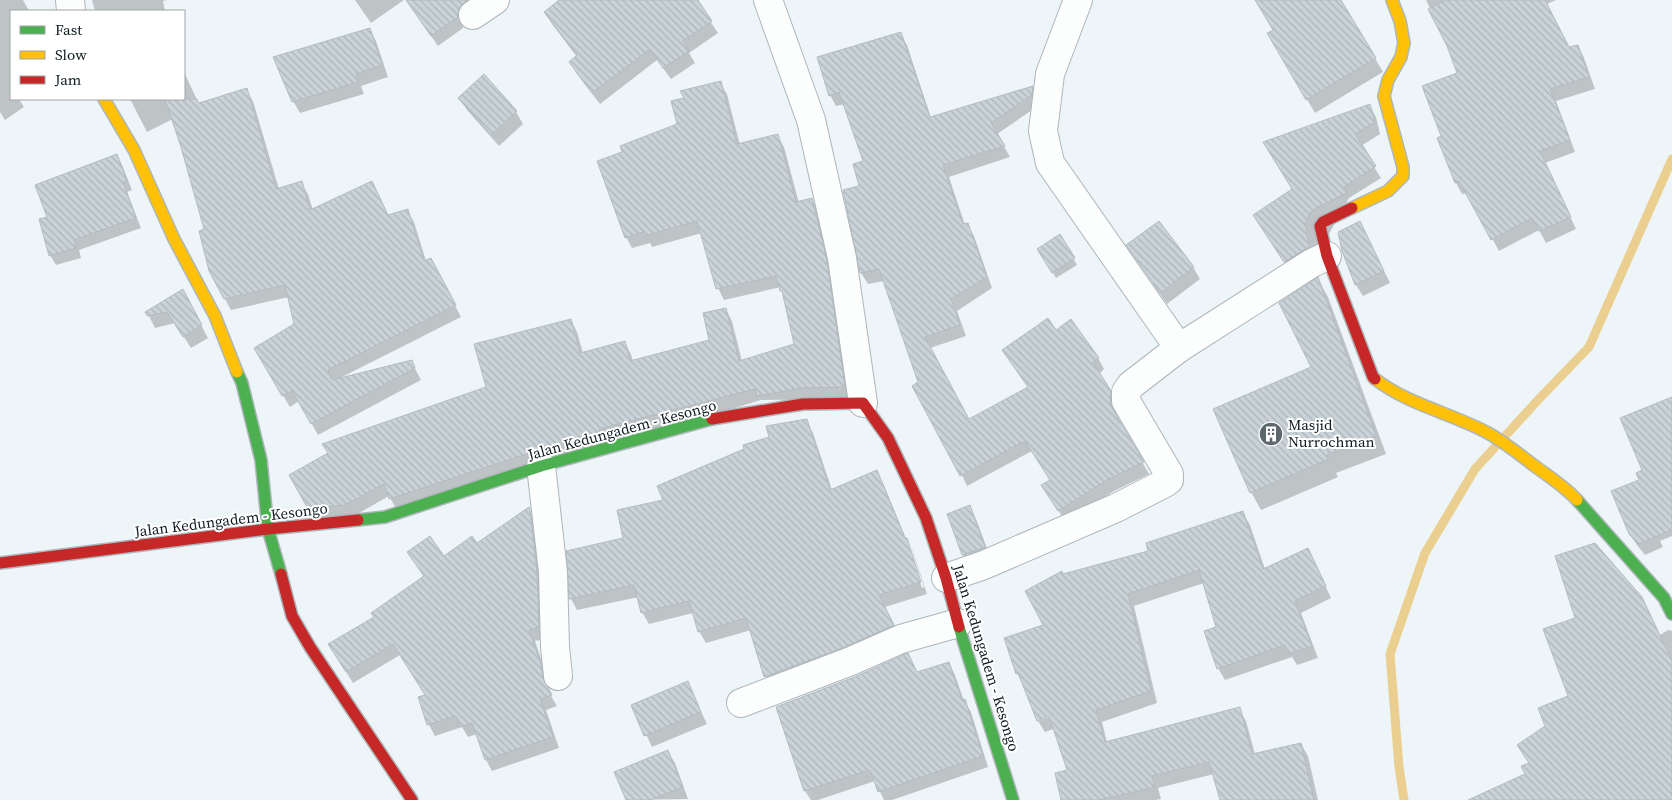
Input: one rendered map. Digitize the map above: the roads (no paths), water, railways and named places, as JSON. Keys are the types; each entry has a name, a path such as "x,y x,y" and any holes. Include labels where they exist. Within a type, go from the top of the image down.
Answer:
{"street":[{"path":"473,15 495,0"},
{"path":"1078,0 1050,74 1043,131 1050,163 1178,348"},
{"path":"1392,0 1398,13 1404,42 1402,54 1384,86 1384,96 1403,167 1403,176 1388,191 1322,222 1320,226 1327,256 1373,378 1408,399 1488,433 1510,447 1567,490 1664,598 1672,614"},
{"path":"765,3 811,120 842,258 863,403"},
{"path":"105,100 134,150 174,239 215,316 242,383 261,460 268,529 292,616 301,633 412,800"},
{"path":"946,578 984,565 1116,508 1169,480 1169,474 1126,400 1126,392 1178,348 1312,263 1327,256"},
{"name":"Jalan Kedungadem - Kesongo","path":"0,563 385,516 541,466 703,420 803,404 832,402 863,403 888,438 926,518 1013,800"},
{"path":"541,466 553,572 558,676"},
{"path":"1664,598 1672,588"},
{"path":"741,703 901,639 958,623"}],"waterway":[{"path":"1404,800 1399,767 1390,654 1425,553 1475,469 1589,347 1672,159"}],"place":[{"name":"Masjid Nurrochman","path":"1271,434"}]}
